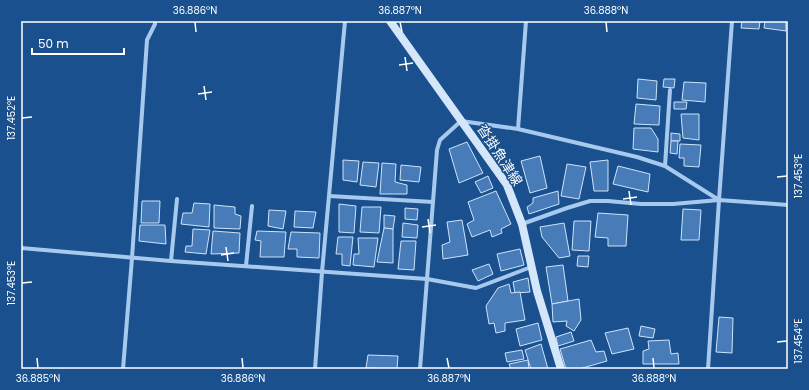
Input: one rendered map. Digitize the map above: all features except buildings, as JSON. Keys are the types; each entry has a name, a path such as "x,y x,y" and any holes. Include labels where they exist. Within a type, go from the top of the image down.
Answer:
{"main road":[{"name":"沓掛魚津線","path":"390,21 507,186 522,224 537,292 560,369"}],"street":[{"path":"123,369 147,40 155,21"},
{"path":"315,369 322,272 345,21"},
{"path":"518,129 526,21"},
{"path":"708,369 732,21"},
{"path":"665,166 670,90"},
{"path":"420,369 437,150 440,140 461,121 518,129 637,157 665,166 719,200"},
{"path":"329,196 433,202"},
{"path":"171,260 177,199"},
{"path":"522,224 590,201 672,204 719,200 788,205"},
{"path":"246,266 252,206"},
{"path":"21,248 132,258 427,279 476,288 531,267"}]}
